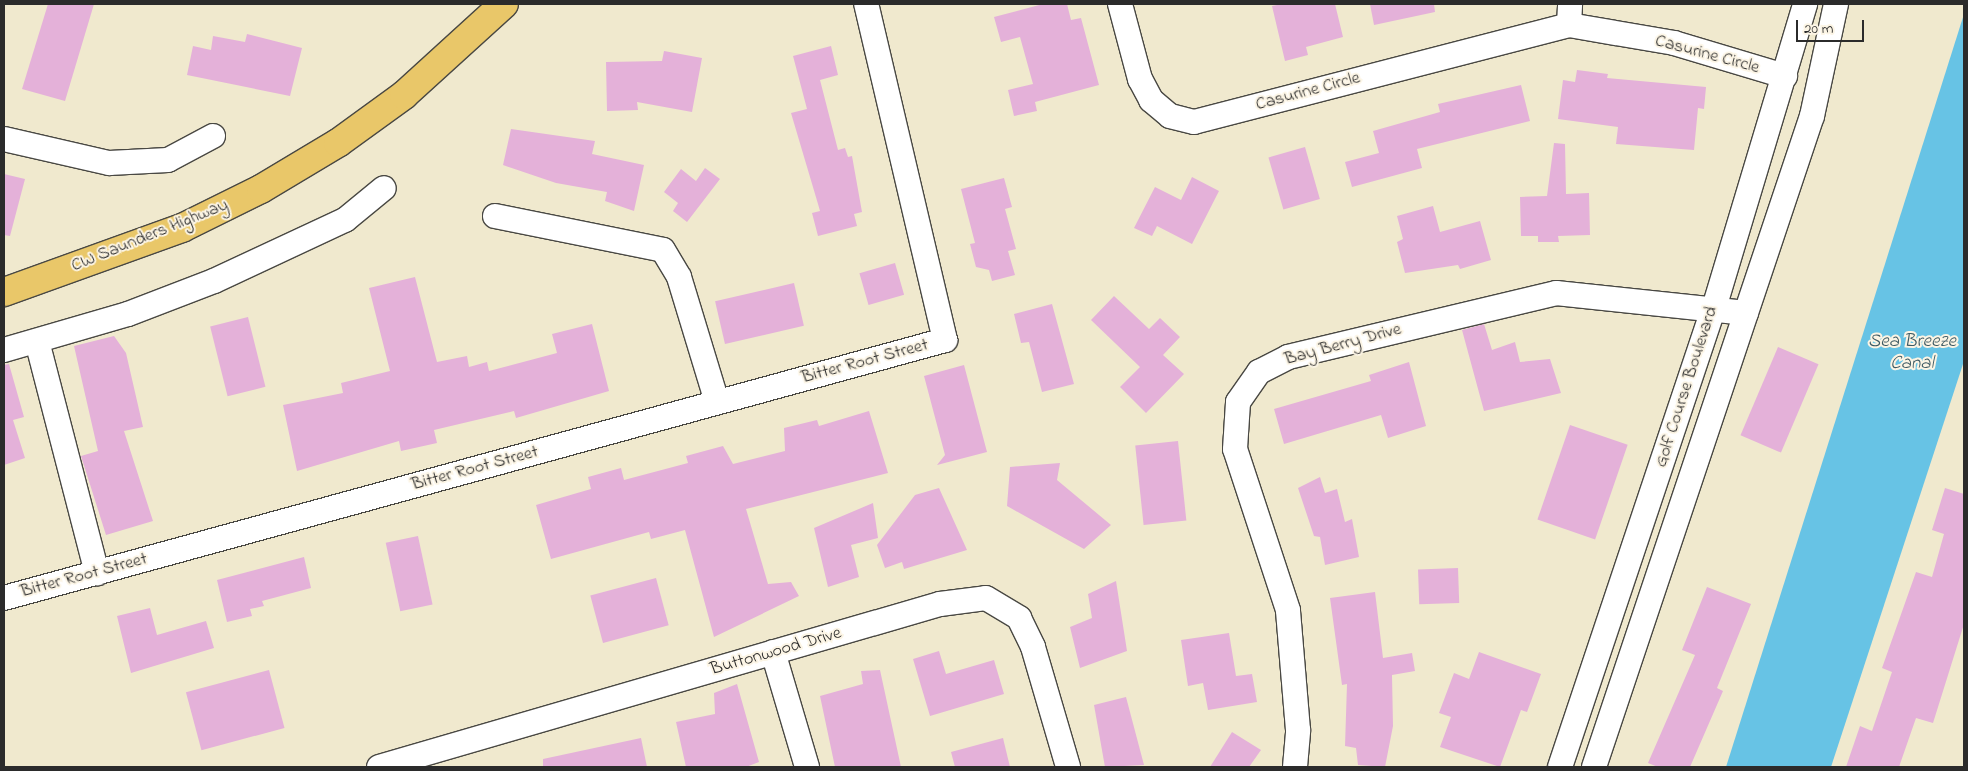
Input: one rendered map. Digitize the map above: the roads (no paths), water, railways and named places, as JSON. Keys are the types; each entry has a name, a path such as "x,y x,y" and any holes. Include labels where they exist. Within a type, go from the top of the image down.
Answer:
{"main road":[{"name":"CW Saunders Highway","path":"4,292 182,228 261,189 338,143 404,95 504,4"}],"street":[{"name":"Bitter Root Street","path":"4,598 945,340 866,4"},
{"name":"Casurine Circle","path":"1120,4 1140,79 1150,100 1170,116 1194,122 1570,15 1786,76"},
{"name":"Golf Course Boulevard","path":"1560,767 1714,308 1786,76 1805,4"},
{"name":"Golf Course Boulevard","path":"1594,767 1812,116 1836,4"},
{"path":"4,139 109,164 168,160 213,136"},
{"path":"4,350 128,314 266,258 344,220 384,188"},
{"path":"495,216 663,250 679,277 717,402"},
{"name":"Bay Berry Drive","path":"1295,767 1298,730 1288,610 1235,448 1238,402 1258,372 1288,357 1556,293 1714,308 1746,313"},
{"path":"38,341 97,573"},
{"name":"Buttonwood Drive","path":"378,767 940,604 986,598 1019,618 1033,647 1068,767"},
{"path":"773,652 808,767"}],"water":[{"name":"Sea Breeze Canal","path":"1964,14 1964,361 1831,767 1726,767"}]}
